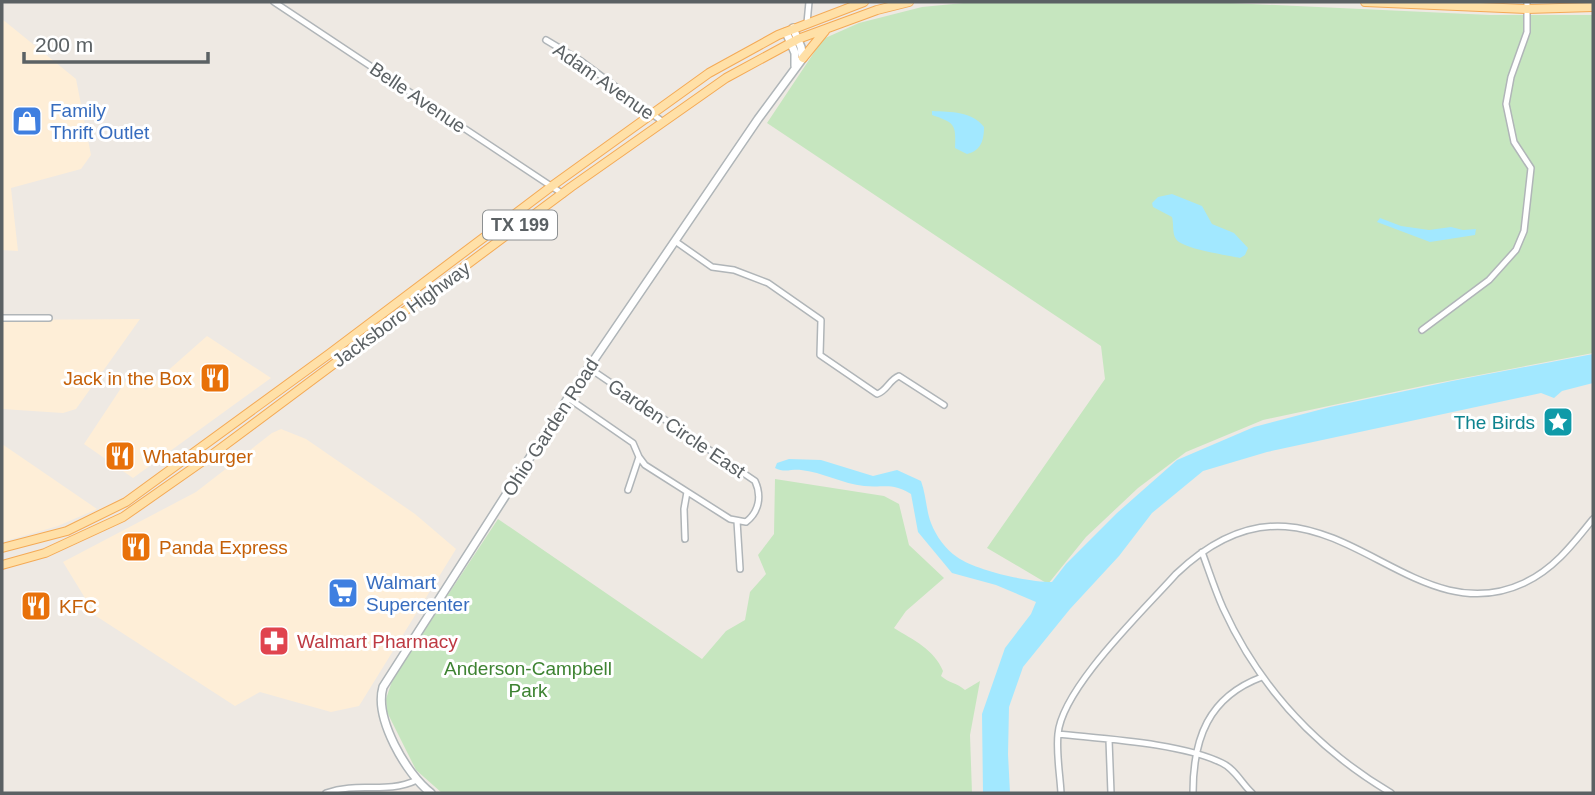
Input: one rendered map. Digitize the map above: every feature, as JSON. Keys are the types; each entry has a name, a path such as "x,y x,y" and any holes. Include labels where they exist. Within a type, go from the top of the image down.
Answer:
{"main road":[{"name":"Jacksboro Highway","path":"2,548 67,531 126,502 552,186 735,57 790,30 864,2"},
{"name":"Jacksboro Highway","path":"2,565 45,553 122,517 220,449 563,194 726,78 795,41 877,10 909,2"},
{"path":"1365,2 1593,7"},
{"path":"803,58 829,28"},
{"path":"428,280 434,290"},
{"path":"213,438 220,449"},
{"path":"43,539 45,553"}],"street":[{"name":"Belle Avenue","path":"274,2 563,194"},
{"path":"807,23 809,2"},
{"path":"1422,330 1489,280 1516,250 1524,231 1531,168 1514,142 1506,104 1511,77 1527,33 1527,5"},
{"path":"790,30 803,58"},
{"name":"Adam Avenue","path":"545,40 580,61 663,122"},
{"path":"794,70 795,41"},
{"name":"Ohio Garden Road","path":"431,793 405,764 383,717 380,697 383,687 568,398 803,58"},
{"path":"675,241 712,267 734,270 768,283 821,320 820,355 877,394 882,393 892,379 899,376 944,405"},
{"path":"2,318 49,318"},
{"name":"Garden Circle East","path":"589,368 755,481 759,496 755,512 746,522 737,521"},
{"path":"568,398 633,443 645,465 737,521 740,569"},
{"path":"628,490 639,457"},
{"path":"685,539 684,509 687,492"},
{"path":"1061,793 1058,734 1062,716 1078,687 1176,574 1202,552 1239,532 1275,526 1301,529 1342,540 1405,573 1445,589 1465,594 1483,594 1525,583 1553,564 1565,554 1593,519"},
{"path":"1202,552 1224,609 1262,677 1294,717 1325,748 1358,774 1391,793"},
{"path":"1193,793 1200,734 1215,709 1250,681 1262,677"},
{"path":"1058,734 1196,755 1223,763 1252,793"},
{"path":"1109,740 1111,793"},
{"path":"326,793 350,788 387,792 408,786 417,780"}],"shaded area":[{"path":"2,19 76,79 91,155 81,169 11,188 18,251 2,250"},
{"path":"140,319 76,409 63,413 2,409 2,320"},
{"path":"207,336 271,378 133,478 84,444 129,376 146,390"},
{"path":"281,429 306,439 415,514 456,549 359,706 331,712 260,692 235,706 96,616 63,562 196,492 272,433"},
{"path":"2,444 97,509 58,526 2,542"}],"green space":[{"path":"974,2 1210,2 1490,15 1593,15 1593,353 1263,420 1186,452 1138,488 1086,537 1048,584 987,548 1105,379 1101,346 767,123 823,39 859,23 922,7"},
{"name":"Anderson-Campbell Park","path":"775,479 884,496 899,504 909,545 944,578 906,611 894,628 929,651 939,663 943,671 941,676 944,678 965,690 980,681 970,735 972,793 442,793 416,770 387,712 386,699 393,678 498,519 702,659 726,631 745,620 750,592 766,574 758,555 774,534"}],"water":[{"path":"932,111 961,113 979,122 984,127 979,148 967,154 955,148 953,126 932,115"},
{"path":"1172,194 1202,206 1212,224 1234,233 1248,248 1245,255 1240,258 1195,249 1180,243 1174,234 1172,217 1153,207 1152,203 1158,197"},
{"path":"1380,218 1401,226 1429,230 1451,227 1476,229 1475,235 1430,242 1377,222"},
{"path":"1593,354 1593,383 1562,391 1554,398 1541,393 1267,452 1203,471 1152,513 1119,556 1070,609 1023,667 1009,707 1010,793 983,793 982,714 1005,648 1031,614 1036,602 996,585 952,573 918,532 911,494 904,490 856,485 809,471 775,468 777,463 789,459 821,460 873,476 897,470 921,481 933,528 953,554 990,571 1017,578 1052,582 1066,564 1117,513 1177,460 1254,427 1330,407"}],"place":[{"name":"Family Thrift Outlet","path":"27,121"},
{"name":"Jack in the Box","path":"215,378"},
{"name":"The Birds","path":"1558,422"},
{"name":"Whataburger","path":"120,456"},
{"name":"Panda Express","path":"136,547"},
{"name":"Walmart Supercenter","path":"343,593"},
{"name":"KFC","path":"36,606"},
{"name":"Walmart Pharmacy","path":"274,641"}]}
